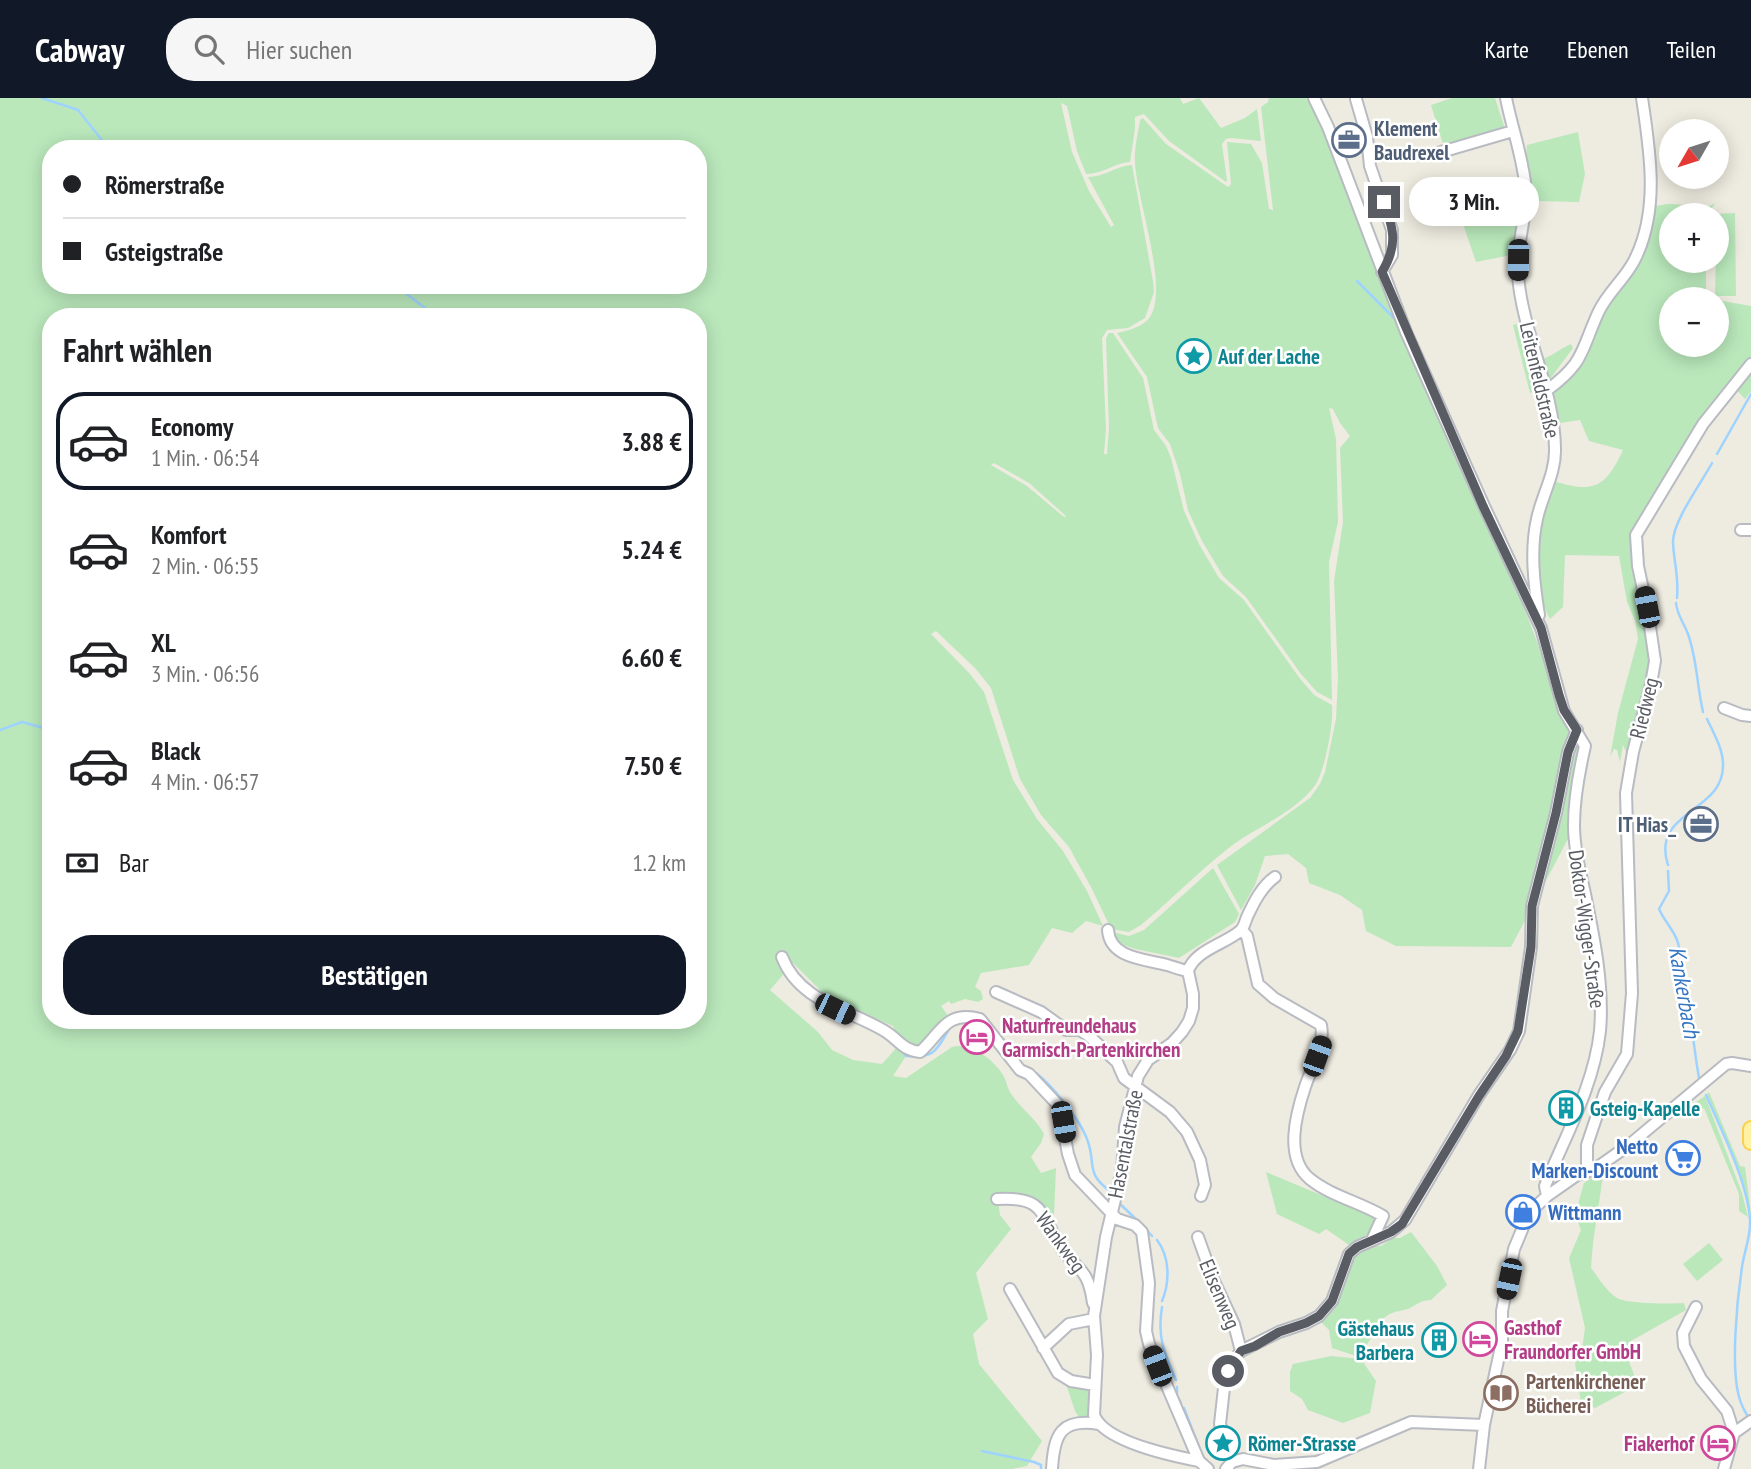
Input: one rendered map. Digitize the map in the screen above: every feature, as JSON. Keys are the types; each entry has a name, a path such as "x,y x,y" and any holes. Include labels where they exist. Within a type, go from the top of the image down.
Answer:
{"main road":[{"path":"1751,1129 1751,1142"}],"street":[{"name":"Doktor-Wigger-Straße","path":"1314,98 1328,127 1382,272 1483,506 1541,628 1564,710 1584,746 1574,826 1576,852 1593,940 1600,999 1600,1028 1596,1061 1545,1186 1547,1196"},
{"name":"Leitenfeldstraße","path":"1506,98 1521,159 1526,195 1518,277 1554,424 1556,459 1537,518 1534,537 1535,589 1541,628"},
{"path":"1546,391 1577,363 1598,312 1611,291 1627,274 1640,247 1650,194 1648,138 1642,98"},
{"path":"1356,99 1367,136 1370,166 1392,230 1392,255 1382,272"},
{"path":"1441,152 1513,131"},
{"name":"Riedweg","path":"1587,1172 1587,1145 1590,1135 1605,1092 1627,1054 1632,993 1626,793 1654,661 1648,612 1638,566 1636,535 1703,424 1751,364"},
{"path":"1724,708 1751,716"},
{"path":"1484,1425 1411,1422 1317,1462 1274,1465 1243,1460 1229,1466 1220,1424 1225,1379 1241,1351 1319,1316 1332,1301 1349,1254 1357,1247 1397,1228 1409,1214 1429,1176 1501,1065 1518,1031 1531,947 1532,906 1556,813 1568,752 1577,730"},
{"path":"1108,930 1110,939 1136,960 1188,971 1199,958 1242,930 1261,891 1267,882 1275,877"},
{"path":"1242,930 1247,936 1258,985 1274,998 1296,1008 1321,1025 1322,1043 1305,1086 1294,1135 1299,1168 1311,1180 1383,1216 1397,1228"},
{"path":"782,957 787,969 821,1002 887,1032 908,1051 920,1052 954,1017 980,1019 1020,1070 1029,1074 1059,1106 1072,1169 1111,1213 1119,1220 1139,1227 1144,1237 1149,1283 1147,1338 1204,1465"},
{"name":"Hasentalstraße","path":"1094,1318 1101,1264 1120,1182 1125,1127 1135,1086 1148,1060 1182,1032 1189,1021 1193,994 1188,971"},
{"path":"996,992 1041,1012 1066,1030 1080,1030 1089,1036 1117,1062 1124,1078 1170,1112 1187,1132 1200,1160 1205,1185 1201,1196"},
{"path":"1479,1469 1484,1425 1502,1342 1502,1311 1516,1239 1529,1213 1547,1196 1577,1175 1595,1169 1629,1145 1726,1064 1751,1066"},
{"name":"Wankweg","path":"998,1199 1017,1197 1040,1209 1061,1246 1090,1282 1094,1318"},
{"path":"1373,1240 1383,1216"},
{"name":"Elisenweg","path":"1198,1237 1213,1279 1234,1324 1241,1351"},
{"path":"1010,1289 1058,1373 1065,1379 1095,1385"},
{"path":"1696,1307 1683,1333 1684,1346 1701,1379 1727,1411 1734,1433 1724,1469"},
{"path":"1043,1348 1069,1324 1094,1318 1097,1356 1094,1415 1099,1424"},
{"path":"1734,1433 1748,1423"},
{"path":"1052,1469 1054,1443 1065,1427 1072,1424 1099,1424 1137,1446 1204,1465"}],"green space":[{"path":"0,98 1180,98 1183,104 1199,98 1221,128 1245,118 1257,109 1261,141 1231,138 1222,144 1226,182 1169,141 1144,114 1135,117 1130,162 1086,174 1077,151 1067,106 1061,103 1072,152 1089,191 1111,227 1114,225 1088,177 1132,165 1153,281 1154,292 1145,318 1128,328 1107,330 1102,338 1106,429 1104,454 1107,454 1109,428 1106,338 1109,333 1113,333 1143,378 1154,430 1171,458 1184,511 1219,578 1244,600 1314,695 1332,705 1328,745 1316,784 1298,803 1219,856 1141,925 1129,932 1111,929 1069,847 1041,815 1020,779 991,688 976,669 936,631 931,634 984,692 1013,780 1037,819 1063,851 1087,891 1103,926 1086,921 1072,933 1052,928 1029,965 981,973 975,987 981,991 983,999 978,1002 965,999 951,1004 949,1001 941,1006 949,1017 920,1052 901,1045 893,1026 827,997 793,963 770,990 818,1032 832,1050 853,1060 882,1064 898,1046 906,1056 893,1076 906,1078 952,1047 966,1047 981,1053 999,1069 1010,1093 1044,1134 1031,1157 1041,1173 1056,1168 1054,1215 1048,1220 1040,1209 998,1199 1000,1215 1011,1229 976,1273 988,1319 973,1334 979,1364 1042,1441 1027,1466 1012,1469 0,1469","holes":["994,463 1029,483 1066,516 1027,486 991,465"]},
{"path":"1269,98 1306,98 1316,115 1517,589 1560,714 1579,751 1569,837 1511,947 1396,946 1366,931 1362,910 1340,895 1309,883 1306,868 1288,854 1265,856 1255,885 1241,910 1217,865 1310,798 1325,772 1336,719 1338,679 1334,581 1343,522 1340,448 1350,436 1333,409 1329,408 1336,439 1338,522 1329,562 1332,700 1317,692 1301,674 1246,597 1223,576 1202,541 1188,510 1170,444 1158,428 1147,377 1117,333 1143,323 1150,317 1155,303 1154,265 1135,163 1140,120 1143,118 1166,144 1228,187 1231,184 1227,142 1251,144 1262,163 1269,209 1273,210 1261,107"},
{"path":"1452,98 1495,98 1505,129 1444,147 1431,105"},
{"path":"1578,132 1585,174 1579,202 1533,201 1526,159 1527,145"},
{"path":"1517,193 1520,205 1511,255 1476,262 1458,209"},
{"path":"1659,205 1659,273 1706,273 1706,287 1659,287 1659,357 1729,357 1729,302 1751,306 1751,391 1745,399 1732,385 1634,533 1652,655 1630,761 1623,745 1620,762 1617,750 1614,749 1610,757 1618,713 1638,639 1635,621 1627,602 1619,556 1565,555 1563,607 1550,619 1539,586 1537,550 1543,514 1554,481 1579,487 1597,484 1611,472 1623,450 1589,441 1580,420 1560,423 1552,394 1570,379 1580,365 1603,311 1635,272 1643,253 1653,206"},
{"path":"1729,213 1735,213 1736,296 1729,296 1729,287 1715,287 1716,273 1729,273"},
{"path":"1521,323 1539,390 1530,393 1513,325"},
{"path":"1571,344 1573,348 1547,383 1540,360"},
{"path":"1213,868 1239,914 1235,922 1179,958 1115,942 1112,932 1129,936 1144,930"},
{"path":"1709,1092 1740,1166 1745,1167 1751,1214 1738,1169 1707,1094"},
{"path":"1705,1096 1742,1193 1748,1217 1739,1211 1739,1194 1704,1108 1699,1109 1693,1104"},
{"path":"1604,1169 1591,1268 1617,1298 1640,1302 1684,1303 1686,1310 1631,1341 1628,1359 1638,1385 1595,1408 1581,1403 1575,1363 1583,1343 1585,1328 1569,1258 1581,1230 1575,1215 1584,1183"},
{"path":"1266,1172 1374,1217 1378,1222 1372,1232 1349,1245 1326,1229 1319,1234 1277,1214"},
{"path":"1411,1232 1437,1266 1447,1285 1431,1300 1388,1315 1379,1324 1366,1347 1356,1356 1332,1348 1329,1330 1319,1320 1354,1252 1366,1245 1381,1246 1393,1238 1400,1238"},
{"path":"1709,1243 1723,1260 1697,1281 1683,1264"},
{"path":"1331,1356 1361,1359 1376,1381 1370,1413 1343,1423 1308,1410 1302,1399 1290,1391 1293,1364"},
{"path":"1066,1384 1076,1388 1089,1386 1092,1420 1081,1420"}],"waterway":[{"path":"42,98 78,110 102,140"},
{"path":"1357,281 1397,321"},
{"path":"407,294 425,308"},
{"name":"Kankerbach","path":"1717,454 1751,394"},
{"name":"Kankerbach","path":"1677,598 1674,534 1682,513 1712,463"},
{"name":"Kankerbach","path":"1676,603 1691,643 1703,712"},
{"name":"Kankerbach","path":"1668,865 1665,847 1669,833 1713,793 1720,780 1723,764 1721,752 1707,719"},
{"path":"0,730 22,722 42,728"},
{"name":"Kankerbach","path":"1668,871 1669,891 1659,909 1678,943 1699,1078"},
{"path":"900,1048 906,1056 929,1054 938,1047 951,1026"},
{"path":"1036,1073 1057,1094 1078,1122 1090,1148 1094,1173 1111,1192"},
{"name":"Kankerbach","path":"1706,1095 1733,1156 1748,1205 1750,1226 1740,1281 1735,1371 1741,1403 1749,1419"},
{"path":"1119,1203 1140,1223"},
{"path":"1144,1227 1152,1236"},
{"path":"1157,1240 1164,1254 1167,1270 1162,1301"},
{"path":"1162,1307 1160,1327 1163,1345 1176,1380"},
{"path":"1177,1387 1177,1396 1181,1403"},
{"path":"1184,1408 1199,1447"},
{"path":"982,1451 1034,1462 1041,1465 1041,1469"}],"place":[{"name":"Klement Baudrexel","path":"1349,140"},
{"name":"Auf der Lache","path":"1194,356"},
{"name":"IT Hias_","path":"1701,824"},
{"name":"Naturfreundehaus Garmisch-Partenkirchen","path":"977,1037"},
{"name":"Gsteig-Kapelle","path":"1566,1108"},
{"name":"Netto Marken-Discount","path":"1683,1158"},
{"name":"Wittmann","path":"1523,1212"},
{"name":"Gasthof Fraundorfer GmbH","path":"1480,1339"},
{"name":"Gästehaus Barbera","path":"1439,1340"},
{"name":"Partenkirchener Bücherei","path":"1501,1393"},
{"name":"Römer-Strasse","path":"1223,1443"},
{"name":"Fiakerhof","path":"1718,1443"}],"route":[{"path":"1228,1371 1241,1351 1319,1316 1332,1301 1349,1254 1357,1247 1391,1232 1402,1224 1429,1176 1510,1050 1518,1031 1524,994 1531,947 1532,906 1539,870 1556,813 1568,752 1577,730 1564,710 1541,628 1483,506 1382,272 1392,255 1393,239 1384,202"}]}
